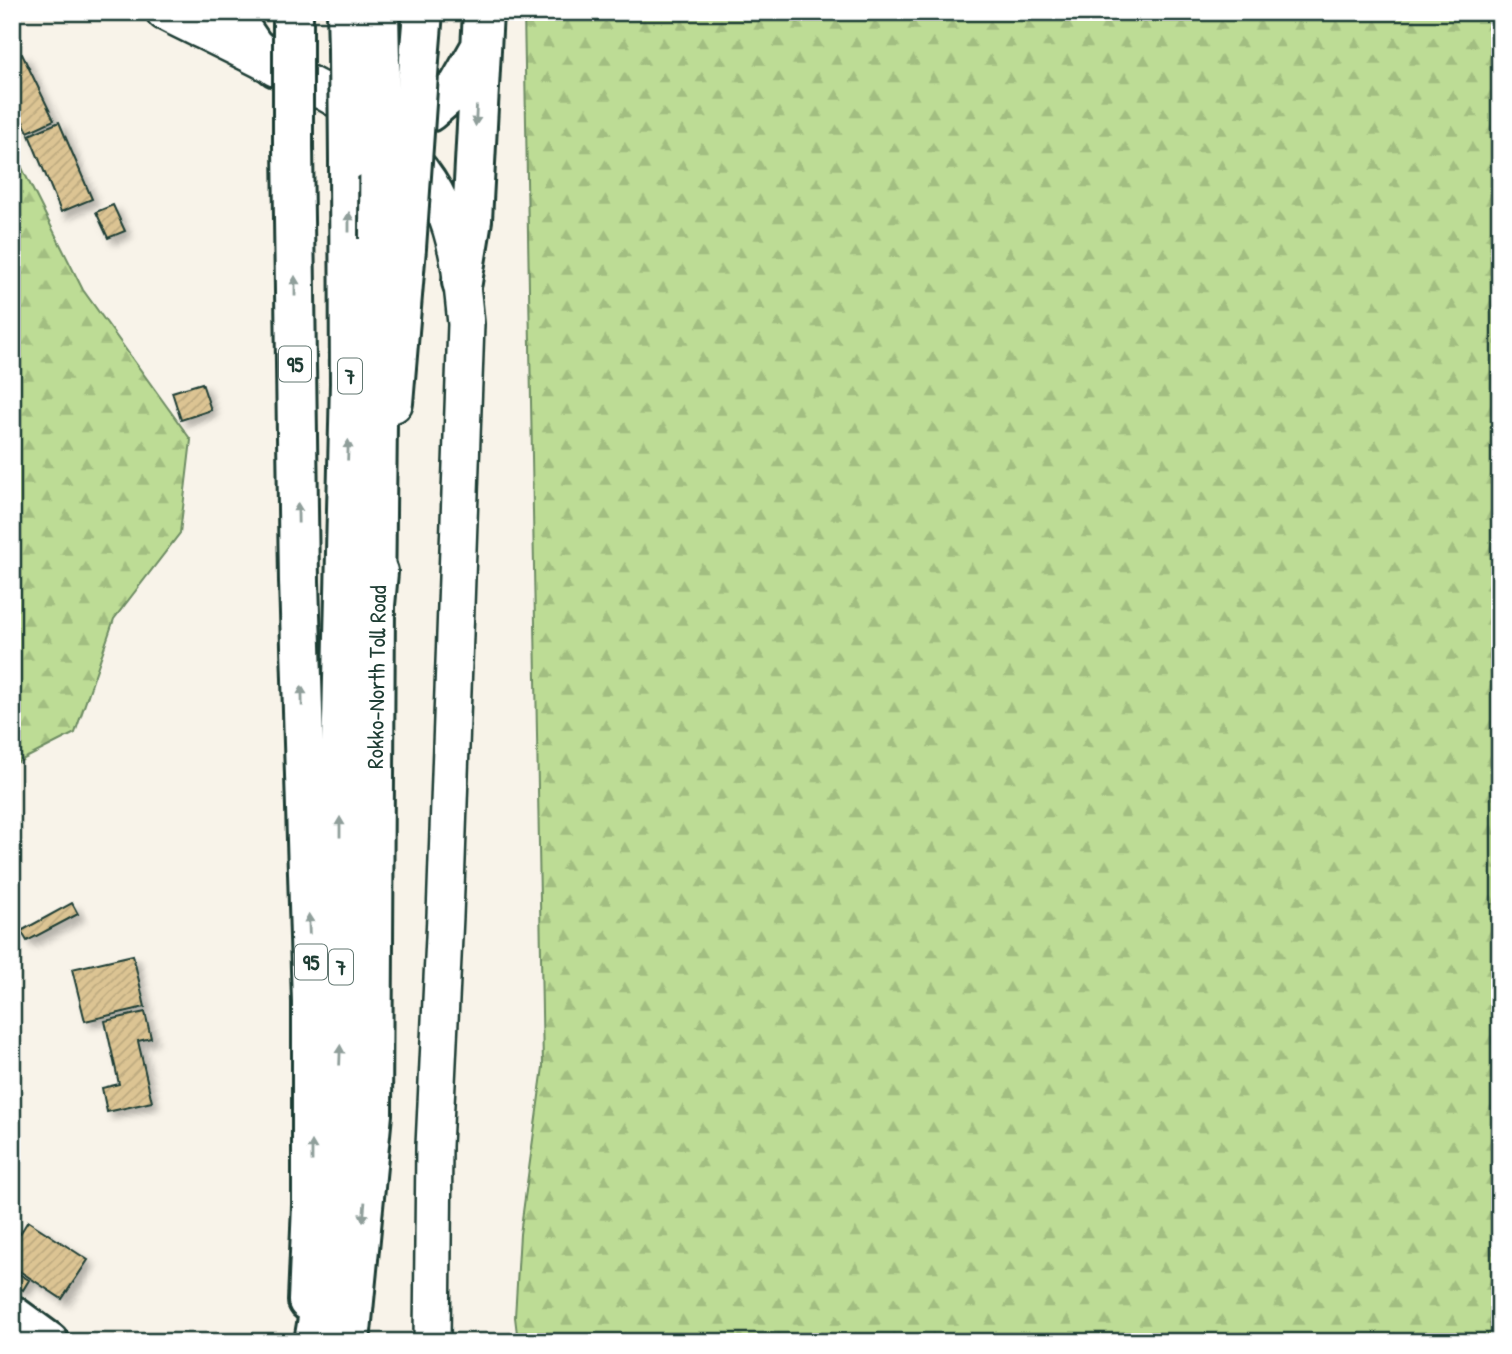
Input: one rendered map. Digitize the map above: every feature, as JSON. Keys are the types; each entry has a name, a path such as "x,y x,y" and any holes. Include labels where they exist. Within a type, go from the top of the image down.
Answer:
{"main road":[{"path":"230,12 253,46 276,67"},
{"name":"95","path":"293,12 299,581 313,1002 312,1205 307,1342"},
{"name":"7","path":"314,1342 336,1213 341,1012 340,792 350,383 349,160 358,41 379,12"},
{"path":"393,244 419,60 423,12"},
{"path":"375,124 429,112 458,87 481,30"},
{"path":"462,282 471,220 481,30"},
{"name":"7","path":"358,41 393,244"},
{"name":"Rokko-North Toll Road","path":"350,1342 372,1114 375,605 393,244"},
{"path":"12,1315 49,1342"}],"street":[{"path":"164,12 324,91 375,124 394,140 424,173 442,204 454,239 466,324 446,902 434,1146 432,1342"}],"green space":[{"path":"524,12 1500,12 1500,1342 518,1342 515,1317 520,1234 543,1067"},
{"path":"12,148 83,290 191,440 180,533 114,619 75,733 12,765"}],"building":[{"path":"22,54 54,120 28,132 12,100 12,59"},
{"path":"59,122 92,199 61,212 29,135"},
{"path":"113,205 125,231 108,238 96,212"},
{"path":"202,383 211,410 181,420 172,392"},
{"path":"72,903 78,914 27,941 21,931"},
{"path":"133,955 145,1007 85,1021 72,969"},
{"path":"145,1012 151,1038 138,1041 152,1102 107,1112 102,1088 119,1084 105,1021"},
{"path":"28,1221 88,1260 62,1299 12,1266 12,1230 20,1234"},
{"path":"12,1270 29,1280 23,1290 12,1283"}]}
